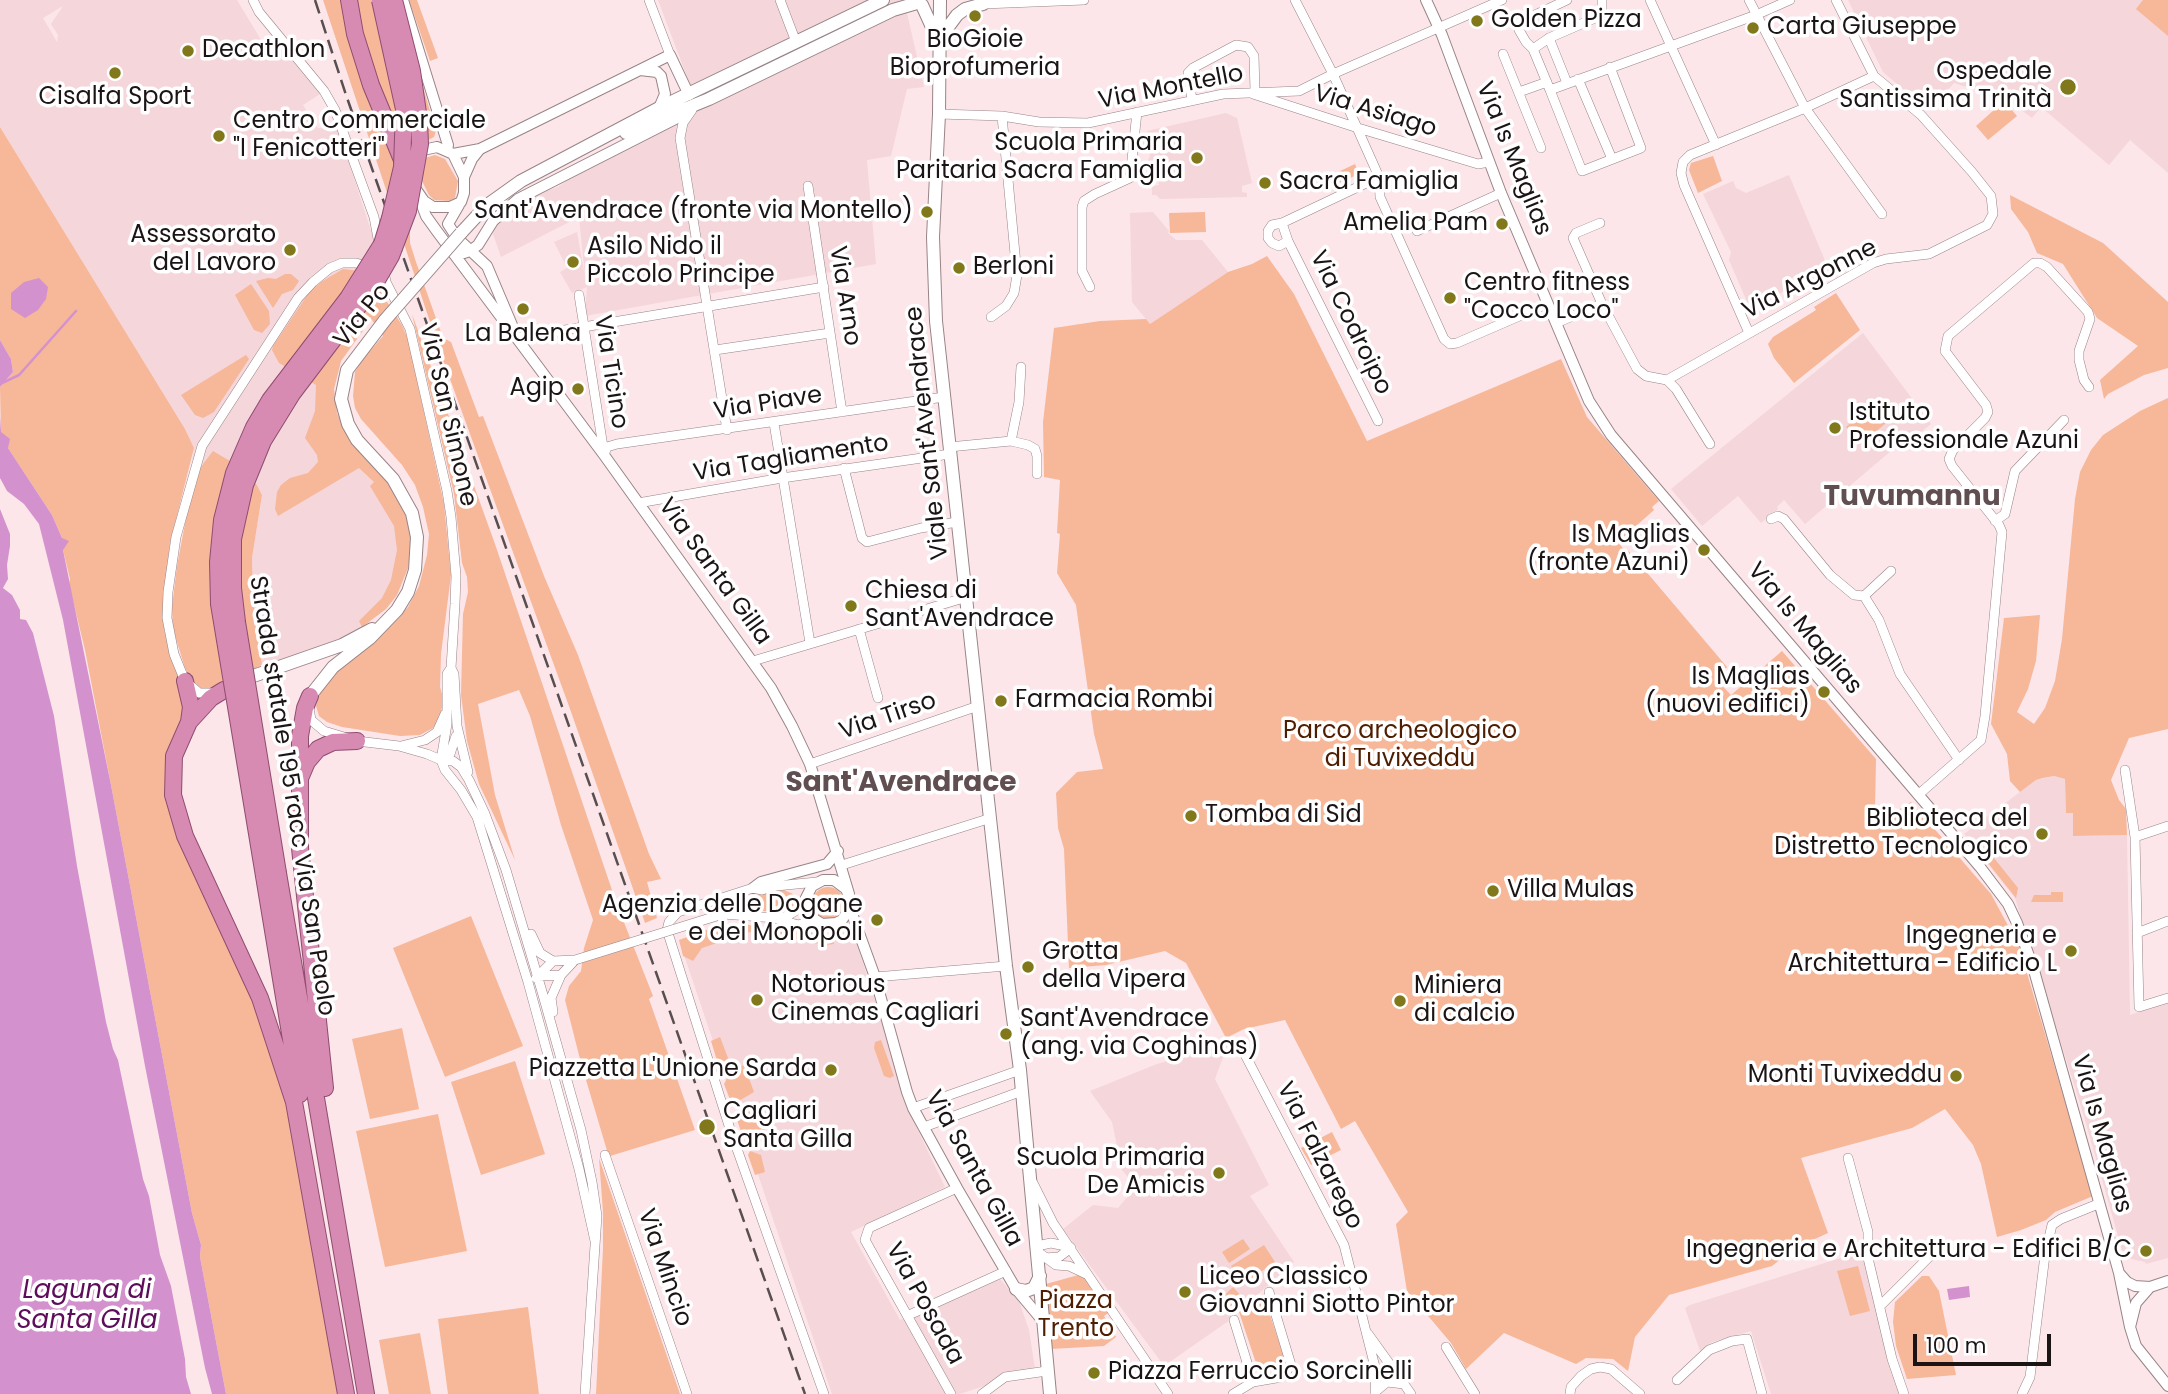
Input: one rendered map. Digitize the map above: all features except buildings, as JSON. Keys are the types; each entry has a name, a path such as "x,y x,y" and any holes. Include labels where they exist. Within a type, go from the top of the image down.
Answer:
{"highway":[{"path":"349,0 355,34 371,85 415,185"},
{"name":"Strada statale 195 racc Via San Paolo","path":"366,1394 337,1216 219,604 218,562 222,520 234,473 254,426 270,400 355,287 382,244 390,218 402,167 404,108 380,0"},
{"name":"Strada statale 195 racc Via San Paolo","path":"351,1394 271,874 233,588 233,539 244,485 263,441 292,394 378,279 391,256 408,211 420,144 419,120 412,71 394,0"},
{"path":"186,681 191,707 189,722 174,756 173,795 185,835 260,998 294,1102 346,1394"},
{"path":"189,722 211,698 224,690"},
{"path":"310,696 300,736 300,848 337,1195 337,1216"},
{"path":"299,782 307,762 318,749 333,742 357,741"}],"main road":[{"name":"Via Po","path":"310,696 333,667 370,638 403,601 412,582 417,556 412,513 393,479 357,440 348,424 341,399 342,386 357,353 461,233 486,206 506,190 599,141 603,136 883,0"},
{"name":"Via Po","path":"599,141 605,141 707,100 893,9 917,3 928,6 939,0"},
{"name":"Viale Sant'Avendrace","path":"939,0 939,114 933,237 936,321 1040,1252 1042,1320 1050,1394"},
{"path":"939,42 957,15 981,2"},
{"name":"Viale Sant'Avendrace","path":"917,3 939,42"},
{"name":"Via Po","path":"224,690 259,673 342,645 385,621"},
{"path":"1016,1289 1026,1291 1034,1288 1040,1275"}],"street":[{"name":"Via San Simone","path":"253,0 274,32 324,91 335,110 374,217 386,282 410,329 447,491 456,576 450,668 447,674 448,705 441,760"},
{"path":"402,0 450,152 464,177"},
{"path":"649,0 689,95"},
{"path":"780,0 796,42"},
{"path":"981,2 1084,0"},
{"path":"1295,0 1358,128 1379,177 1380,197 1444,339 1450,344 1547,304"},
{"name":"Via Is Maglias","path":"1426,0 1501,192 1589,401 1611,435 1993,883 2017,923 2033,967 2119,1273 2132,1294"},
{"name":"Via Montello","path":"939,114 1088,123 1223,94 1299,91 1502,0"},
{"path":"1567,0 1520,22 1519,30 1533,49 1581,171 1641,148 1610,67"},
{"path":"1533,49 1549,38 1598,18 1602,15 1602,0"},
{"path":"1650,0 1716,145"},
{"path":"1749,0 1805,108 1882,214"},
{"path":"1519,92 1567,83 1756,15 1790,0"},
{"path":"1749,333 1681,173 1684,162 1690,155 1805,108 1874,76 1836,0"},
{"path":"1549,38 1567,83"},
{"path":"1192,100 1188,73 1236,45 1248,47 1254,56 1252,92"},
{"path":"1503,54 1541,148"},
{"path":"480,149 464,177 461,202 450,208 433,207 415,185 414,165 423,150 437,147 450,152 480,149 670,55"},
{"path":"659,108 665,98 666,65 670,55"},
{"path":"640,70 657,72 664,86"},
{"name":"Via Argonne","path":"1667,380 1873,264 1886,259 1928,254 1987,225 1993,214 1991,196 1921,114 1874,76"},
{"path":"1578,79 1612,159"},
{"name":"Via Asiago","path":"1252,92 1358,128 1478,164 1489,162"},
{"path":"450,247 464,253 470,251 500,214 518,199 653,131 707,100"},
{"path":"693,109 683,122 680,138 727,430"},
{"path":"1090,287 1082,271 1082,207 1084,201 1095,194 1130,177 1138,113"},
{"path":"991,317 1006,306 1014,293 1017,275 1002,116"},
{"path":"653,131 672,130 680,138"},
{"path":"1282,223 1379,177"},
{"name":"Via Santa Gilla","path":"415,185 426,216 753,661 792,726 810,764 838,851 850,908 875,977 913,1108 1016,1289 1042,1320"},
{"name":"Via Arno","path":"808,186 842,412"},
{"path":"1417,231 1501,192"},
{"name":"Via Santa Gilla","path":"461,202 448,224 490,272 517,338"},
{"name":"Via Codroipo","path":"1288,241 1279,246 1272,243 1268,238 1272,225 1282,223 1288,241 1378,421"},
{"path":"1600,223 1576,233 1573,238 1602,304 1637,369 1646,376 1667,380 1676,389 1710,444"},
{"path":"487,230 484,244 490,272"},
{"path":"224,690 205,695 186,681 169,637 167,618 167,592 182,511 201,446 298,298 313,282 330,268 342,263 358,263 374,270 386,282"},
{"path":"1918,795 1981,740 1986,716 2002,532 1952,466 1949,458 1953,450 1988,412 1986,405 1945,351 1948,336 2034,263 2040,263 2047,267 2088,312 2090,319 2079,351 2082,372 2088,387"},
{"path":"517,338 583,325 824,288"},
{"name":"Via Ticino","path":"579,295 604,455"},
{"path":"1556,323 1602,304"},
{"path":"715,351 830,332"},
{"path":"1021,367 1011,441 1035,449 1037,474"},
{"name":"Via Piave","path":"604,455 607,447 617,444 944,397"},
{"path":"1995,521 2005,514 2015,471 2064,420"},
{"path":"774,423 810,643"},
{"name":"Via Tagliamento","path":"638,503 1011,441"},
{"path":"844,468 862,538 867,542 957,522"},
{"path":"1771,519 1778,516 1784,519 1830,575 1854,595 1864,596 1891,571"},
{"path":"1864,596 1879,620 1900,674 1959,760"},
{"path":"753,661 967,597"},
{"path":"859,629 878,698"},
{"name":"Via San Simone","path":"450,668 454,674 457,726 469,780"},
{"path":"310,696 309,711 315,725 324,732 357,741 399,746 441,760 453,761 461,767 469,780 485,814 506,870 538,976 581,1130 592,1182 597,1216 585,1394"},
{"path":"399,746 425,740 437,732 448,705"},
{"name":"Via Tirso","path":"810,764 978,706"},
{"path":"441,760 450,754 455,744 457,726"},
{"path":"441,760 477,817 582,1178 595,1241"},
{"path":"2126,770 2135,837 2139,1007 2168,998"},
{"path":"842,864 991,818"},
{"path":"2135,837 2168,826"},
{"path":"506,870 511,872 533,942 540,953 553,961 575,960 723,914 785,917 797,910 808,892 823,881 838,851"},
{"path":"824,1394 731,1132 667,930 669,922 678,912 752,888 761,882 827,864 838,851"},
{"path":"752,888 762,890 823,881 839,882 849,894"},
{"path":"806,898 807,911 822,924 842,920 850,908"},
{"path":"775,918 798,925 816,921"},
{"path":"2137,933 2168,921"},
{"path":"510,929 517,933 528,968 538,976 561,975"},
{"path":"552,1027 555,1019 551,998 561,975 575,960"},
{"path":"542,1037 545,1028 534,982 553,961"},
{"path":"875,977 1006,965"},
{"name":"Via Falzarego","path":"1240,1045 1344,1245 1376,1371 1375,1393"},
{"path":"913,1108 1020,1070"},
{"path":"924,1127 1022,1091"},
{"name":"Via Mincio","path":"605,1155 687,1394"},
{"path":"1848,1158 1868,1232 1868,1258 1892,1359 1904,1394"},
{"path":"1032,1182 1053,1223 1168,1394"},
{"name":"Via Posada","path":"951,1394 865,1240 865,1233 869,1228 957,1188"},
{"path":"2022,1394 2030,1377 2045,1255 2052,1226 2061,1219 2098,1204"},
{"path":"1040,1252 1051,1243 1071,1248"},
{"path":"1040,1252 1059,1257 1071,1248"},
{"path":"1881,1305 1930,1256 1945,1251"},
{"path":"1040,1252 1056,1265 1079,1269 1090,1276"},
{"path":"909,1315 1006,1271"},
{"path":"2168,1281 2132,1294 2130,1327 2136,1346 2168,1386"},
{"path":"1233,1394 1253,1382 1282,1377 1291,1365 1269,1292"},
{"path":"1234,1320 1253,1382"},
{"name":"Via Falzarego","path":"1364,1329 1411,1394"},
{"path":"1677,1380 1709,1350 1732,1341 1747,1339 1762,1394"},
{"path":"1446,1347 1475,1394"},
{"path":"1570,1394 1571,1387 1581,1376 1600,1367 1611,1369 1640,1394"},
{"path":"982,1394 1005,1377 1047,1371"},
{"path":"1375,1393 1387,1382 1404,1384"}],"shaded area":[{"path":"0,0 237,0 269,53 280,46 320,94 303,105 318,128 338,129 374,240 378,265 369,279 385,294 341,361 334,389 337,413 343,428 380,471 408,568 397,595 386,609 340,639 262,665 253,597 252,558 262,495 257,485 192,460 194,448 185,429 0,127","holes":["63,6 51,24 58,35 57,42 43,18"]},
{"path":"658,0 904,0 924,87 907,89 891,156 867,160 876,264 585,316 587,287 572,293 560,272 567,268 554,242 577,232 585,277 579,217 501,257 493,234 496,222 523,199 558,187 692,90"},
{"name":"Ospedale Santissima Trinità","path":"1848,0 2168,0 2168,173 2130,140 2109,165 2041,107 2032,118 2008,100 1954,83 1929,111 1883,72"},
{"name":"Scuola Primaria Paritaria Sacra Famiglia","path":"1226,113 1237,118 1252,183 1242,186 1242,192 1247,193 1247,197 1160,199 1152,195 1152,186 1159,185 1158,180 1152,177 1148,147 1144,147 1143,141 1149,139 1147,131"},
{"path":"1789,175 1826,263 1792,278 1789,288 1751,311 1729,260 1731,252 1703,194 1733,181 1736,188 1746,193"},
{"path":"1153,212 1176,240 1202,240 1228,272 1150,324 1132,302 1130,213"},
{"name":"Istituto Professionale Azuni","path":"1863,333 1931,424 1915,437 1912,433 1805,524 1784,500 1778,509 1761,523 1738,496 1702,526 1671,489"},
{"path":"2054,776 2065,779 2066,812 2073,813 2073,836 2127,835 2130,1015 2168,1002 2168,1258 2146,1264 2131,1259 2122,1250 2083,1113 2015,898 1964,834 2036,780"},
{"path":"739,924 832,935 852,928 912,1118 945,1187 851,1232 900,1320 995,1273 1019,1301 1029,1330 1035,1369 960,1394 832,1394 679,940 712,928"},
{"path":"1228,1044 1215,1079 1269,1185 1250,1196 1294,1262 1227,1322 1164,1366 1063,1229 1093,1205 1118,1208 1136,1187 1122,1170 1112,1122 1090,1091 1157,1064"},
{"path":"1863,1251 1889,1364 1900,1394 1771,1394 1751,1331 1712,1342 1700,1351 1685,1308"}],"green space":[{"path":"323,0 397,0 436,131 434,137 410,147 394,128 348,19 415,209 410,243 443,338 451,342 479,417 483,416 544,576 578,655 649,854 661,879 647,882 657,918 645,923 438,346"},
{"path":"409,0 417,0 438,58 430,61"},
{"path":"2143,0 2168,0 2168,36 2136,9"},
{"path":"2004,101 2017,116 1988,140 1976,126"},
{"path":"0,127 185,429 194,448 170,543 164,594 164,630 188,704 169,752 166,777 171,813 253,994 285,1088 341,1394 226,1394 200,1257 201,1245 192,1213 62,538 52,515 1,433 0,387 13,372 11,359 0,340"},
{"path":"435,155 445,159 458,181 455,198 449,201 434,200 420,176 425,158"},
{"path":"1713,156 1722,181 1698,193 1689,170 1691,163"},
{"path":"1355,164 1359,174 1323,190 1319,181"},
{"path":"2010,195 2103,243 2168,302 2168,368 2144,375 2108,394 2104,399 2100,380 2138,346 2097,318 2063,264 2037,253 2028,232 2011,209"},
{"path":"1205,212 1206,232 1170,233 1169,213"},
{"name":"Parco archeologico di Tuvixeddu","path":"1267,256 1294,294 1367,441 1561,359 1587,417 1659,501 1652,507 1654,510 1618,542 1625,551 1627,549 1727,667 1715,678 1731,695 1782,651 1876,759 1875,810 1882,820 1911,802 1991,894 2019,946 2093,1196 2055,1212 2046,1220 1997,1237 1981,1164 1973,1145 1945,1109 1912,1128 1801,1158 1828,1233 1795,1248 1772,1266 1669,1295 1635,1337 1628,1371 1613,1359 1586,1358 1576,1364 1504,1333 1466,1369 1451,1343 1407,1291 1396,1224 1408,1212 1355,1121 1341,1129 1285,1020 1244,1029 1226,1038 1186,963 1165,951 1106,965 1069,968 1064,849 1058,828 1056,793 1077,772 1103,769 1094,734 1076,605 1057,573 1060,480 1044,477 1043,422 1054,328 1100,321 1146,319 1150,324 1228,272"},
{"path":"343,269 360,271 378,288 402,325 408,339 444,504 451,575 441,654 440,687 444,701 438,721 433,728 420,735 400,736 342,727 319,716 316,706 322,686 335,672 370,646 408,607 419,586 427,555 429,534 415,485 355,408 355,372 383,336 370,317 341,361 334,389 337,413 343,428 396,491 411,534 408,568 397,595 386,609 362,627 359,621 382,598 391,580 397,550 394,526 370,486 374,482 359,468 278,516 275,509 277,492 281,485 290,478 308,473 318,462 317,455 305,438 315,411 316,385 279,363 272,350 273,346 308,294 321,282"},
{"path":"291,274 299,281 293,290 282,294 273,308 256,281 276,279"},
{"path":"251,284 269,311 270,324 262,333 254,330 235,295"},
{"path":"1836,293 1860,330 1794,383 1774,358 1768,344 1773,337 1816,310 1814,307"},
{"path":"412,314 495,544 616,902 653,996 649,999 695,1130 610,1156 565,1000 569,986 581,971 584,948 593,920 561,825 530,716 519,690 478,704 495,795 515,860 479,784 467,741 461,695 463,614 468,592 467,577 462,563 454,494"},
{"path":"246,355 249,359 214,412 203,418 195,415 181,395"},
{"path":"2168,398 2168,729 2129,738 2111,780 2126,809 2127,835 2073,836 2073,813 2066,813 2065,779 2054,776 2036,780 2020,792 2010,781 2007,754 1991,724 2004,618 2040,615 2036,661 2028,689 2017,712 2034,724 2045,708 2055,681 2080,472 2091,450 2103,435 2140,411"},
{"path":"1878,400 1892,418 1861,444 1846,427"},
{"path":"213,451 230,461 257,485 262,495 252,558 253,597 262,665 212,690 203,690 192,681 185,668 173,629 172,607 187,513 200,468"},
{"path":"1990,853 2018,888 2016,898 1984,858"},
{"path":"828,887 839,892 844,903 839,914 828,919 817,914 812,903 817,892"},
{"path":"784,890 793,894 795,901 787,911 720,907 765,892"},
{"path":"2051,892 2063,892 2063,902 2031,902 2034,895 2051,895"},
{"path":"471,916 523,1046 445,1077 393,948"},
{"path":"739,924 832,935 834,944 826,945 750,932 702,948 693,961 683,956 679,940 712,928"},
{"path":"402,1028 419,1109 370,1119 352,1039"},
{"path":"720,1037 728,1058 721,1067 711,1041"},
{"path":"881,1040 894,1076 890,1078 884,1076 874,1048 875,1042"},
{"path":"515,1061 545,1154 481,1175 451,1082"},
{"path":"744,1065 754,1092 732,1105 724,1084 732,1069"},
{"path":"758,1111 768,1139 758,1143 743,1137 735,1114"},
{"path":"438,1114 467,1251 385,1267 356,1131"},
{"path":"1332,1132 1341,1150 1311,1165 1301,1148"},
{"path":"750,1151 761,1155 765,1172 755,1175 748,1155"},
{"path":"599,1158 680,1394 596,1394 603,1248"},
{"path":"1243,1239 1250,1249 1229,1263 1222,1252"},
{"path":"1264,1245 1275,1262 1243,1284 1231,1266"},
{"path":"1858,1266 1870,1311 1850,1316 1837,1271"},
{"name":"Piazza Trento","path":"1082,1274 1108,1313 1104,1316 1116,1337 1104,1346 1051,1349 1046,1284"},
{"path":"1922,1276 1929,1276 1939,1291 1956,1375 1907,1379 1896,1346 1893,1322 1895,1302"},
{"path":"1233,1287 1241,1296 1223,1313 1215,1304"},
{"path":"1263,1294 1283,1360 1277,1365 1261,1367 1257,1366 1239,1312"},
{"path":"528,1307 539,1394 448,1394 438,1319"},
{"path":"420,1333 431,1394 389,1394 379,1340"}],"water":[{"path":"39,278 48,287 46,299 38,310 25,318 11,309 11,293 24,282"},
{"path":"0,340 11,359 13,372 0,387"},
{"path":"0,416 1,432 10,439 8,448 52,515 62,538 69,541 63,550 111,785 192,1213 201,1245 200,1257 226,1394 212,1394 205,1368 145,1066 63,620 39,524 24,504 7,491 0,478"},
{"name":"Laguna di Santa Gilla","path":"0,509 10,534 8,579 3,588 12,595 20,610 20,619 26,620 33,633 54,716 77,866 106,1022 118,1060 160,1255 171,1286 191,1394 0,1394"},
{"path":"1969,1286 1970,1297 1949,1300 1947,1289"}],"waterway":[{"path":"0,384 19,375 76,311"}],"railway":[{"path":"315,0 346,95 805,1394"}],"place":[{"name":"BioGioie Bioprofumeria","path":"975,16"},
{"name":"Golden Pizza","path":"1477,21"},
{"name":"Carta Giuseppe","path":"1753,28"},
{"name":"Decathlon","path":"188,51"},
{"name":"Cisalfa Sport","path":"115,73"},
{"name":"Ospedale Santissima Trinità","path":"2068,87"},
{"name":"Centro Commerciale \"I Fenicotteri\"","path":"219,136"},
{"name":"Scuola Primaria Paritaria Sacra Famiglia","path":"1197,158"},
{"name":"Sacra Famiglia","path":"1265,183"},
{"name":"Sant'Avendrace (fronte via Montello)","path":"927,212"},
{"name":"Amelia Pam","path":"1502,224"},
{"name":"Assessorato del Lavoro","path":"290,250"},
{"name":"Asilo Nido il Piccolo Principe","path":"573,262"},
{"name":"Berloni","path":"959,268"},
{"name":"Centro fitness \"Cocco Loco\"","path":"1450,298"},
{"name":"La Balena","path":"523,309"},
{"name":"Agip","path":"578,389"},
{"name":"Istituto Professionale Azuni","path":"1835,428"},
{"name":"Is Maglias (fronte Azuni)","path":"1704,550"},
{"name":"Chiesa di Sant'Avendrace","path":"851,606"},
{"name":"Is Maglias (nuovi edifici)","path":"1824,692"},
{"name":"Farmacia Rombi","path":"1001,701"},
{"name":"Tomba di Sid","path":"1191,816"},
{"name":"Biblioteca del Distretto Tecnologico","path":"2042,834"},
{"name":"Villa Mulas","path":"1493,891"},
{"name":"Agenzia delle Dogane e dei Monopoli","path":"877,920"},
{"name":"Ingegneria e Architettura - Edificio L","path":"2071,951"},
{"name":"Grotta della Vipera","path":"1028,967"},
{"name":"Notorious Cinemas Cagliari","path":"757,1000"},
{"name":"Miniera di calcio","path":"1400,1001"},
{"name":"Sant'Avendrace (ang. via Coghinas)","path":"1006,1034"},
{"name":"Piazzetta L'Unione Sarda","path":"831,1070"},
{"name":"Monti Tuvixeddu","path":"1956,1076"},
{"name":"Cagliari Santa Gilla","path":"707,1127"},
{"name":"Scuola Primaria De Amicis","path":"1219,1173"},
{"name":"Ingegneria e Architettura - Edifici B/C","path":"2146,1251"},
{"name":"Liceo Classico Giovanni Siotto Pintor","path":"1185,1292"},
{"name":"Piazza Ferruccio Sorcinelli","path":"1094,1373"}],"district":[{"name":"Tuvumannu","path":"1912,498"},
{"name":"Sant'Avendrace","path":"901,784"}]}
